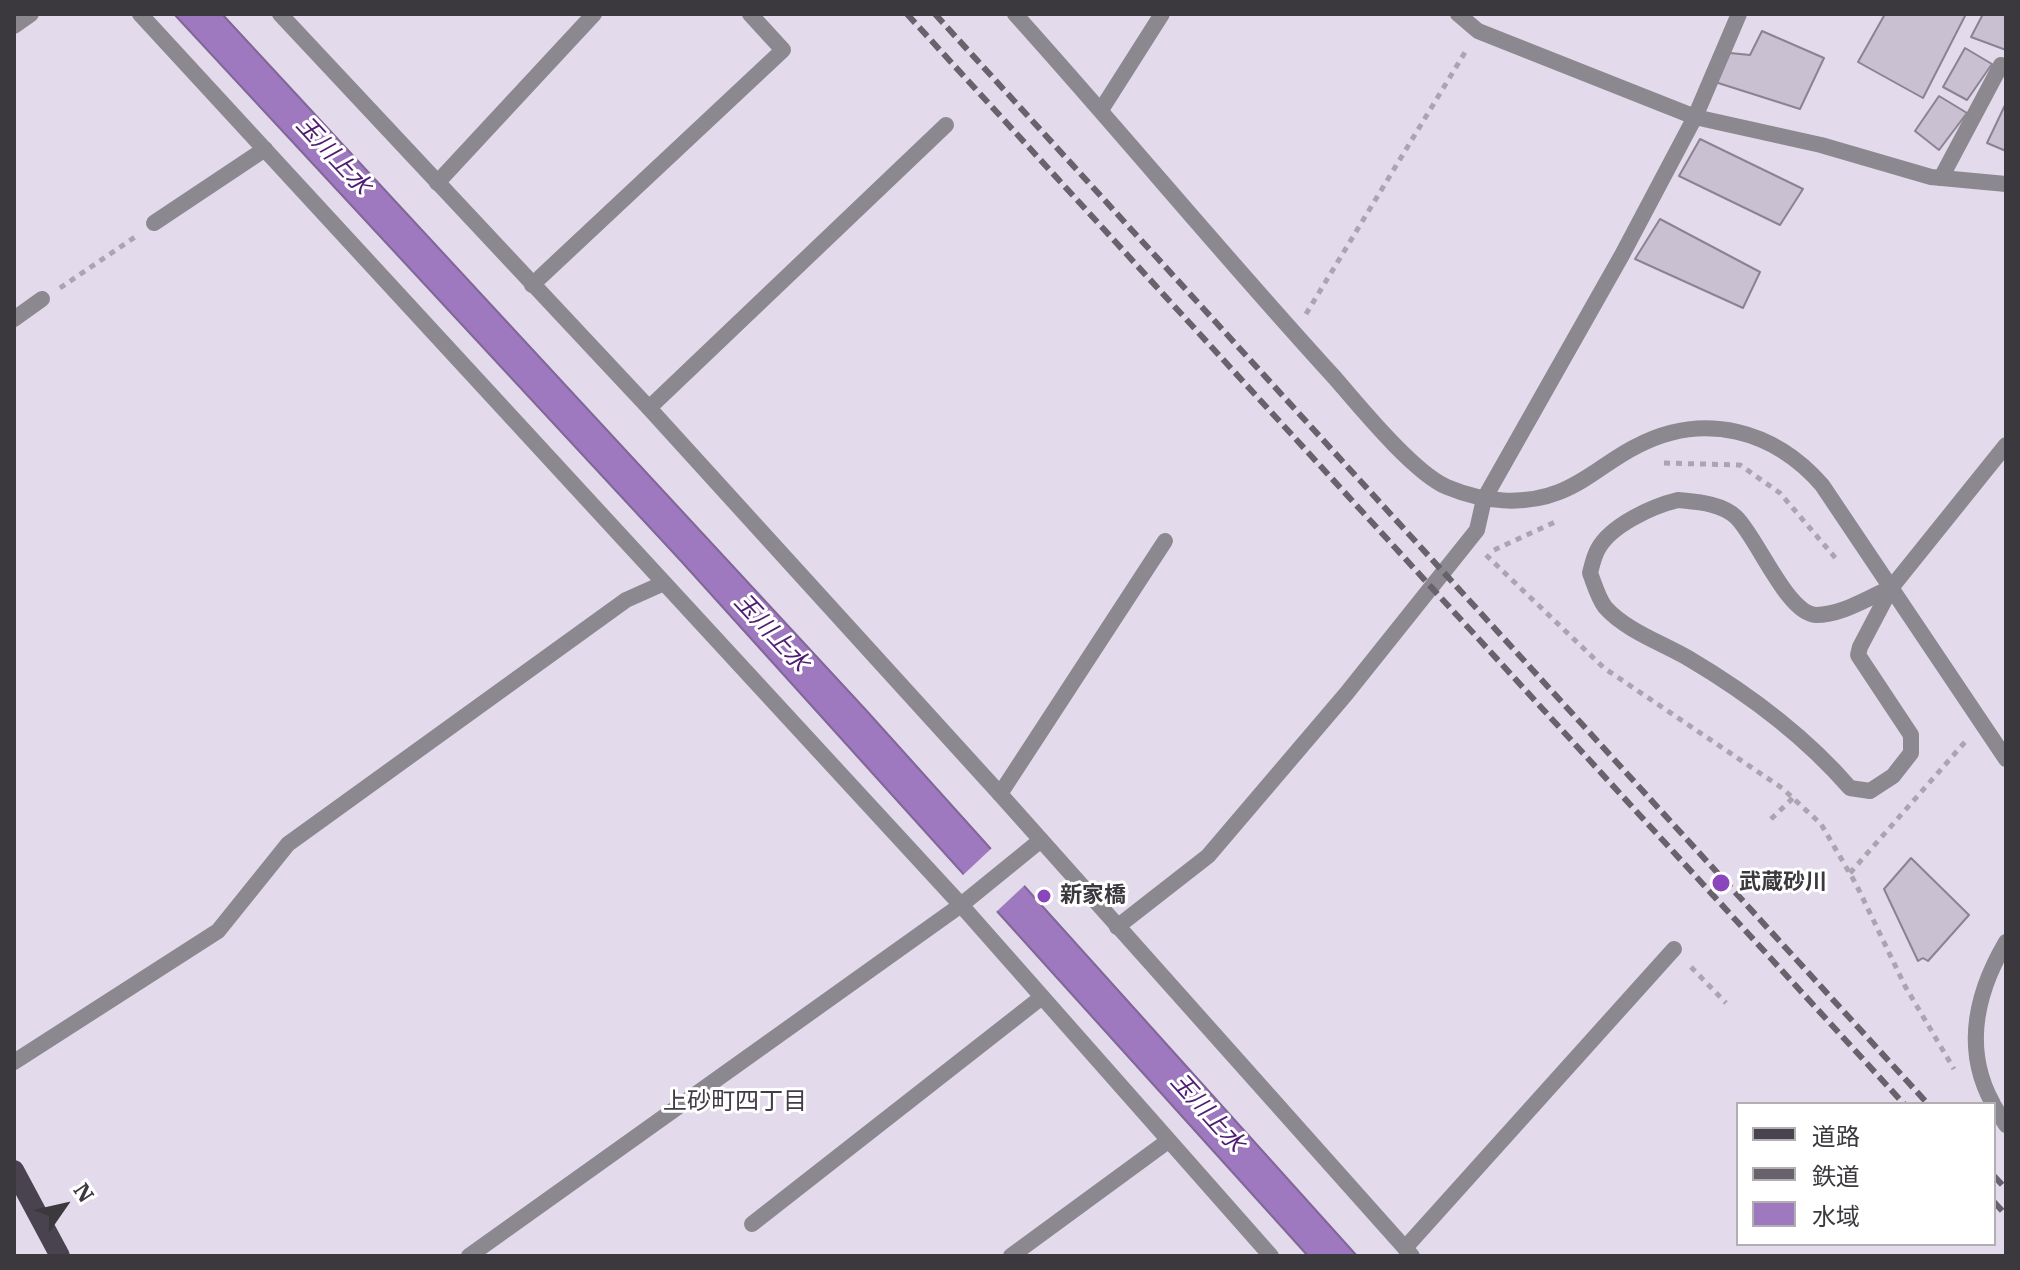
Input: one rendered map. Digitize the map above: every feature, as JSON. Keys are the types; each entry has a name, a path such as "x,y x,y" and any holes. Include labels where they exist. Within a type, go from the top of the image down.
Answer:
{"main road":[{"path":"14,1170 60,1256"}],"street":[{"path":"14,26 31,14"},
{"path":"140,14 961,905 1271,1256"},
{"path":"280,14 649,408 1000,794 1409,1252 1674,949"},
{"path":"437,183 594,14"},
{"path":"532,285 783,50 750,14"},
{"path":"1015,14 1294,333 1380,429 1428,476 1443,486 1484,499 1524,500 1558,493 1588,478 1634,447 1673,432 1723,429 1750,434 1784,450 1813,475 2006,759"},
{"path":"1101,110 1162,14"},
{"path":"1458,14 1478,31 1695,117 1821,145 1941,178 2006,184"},
{"path":"1117,927 1208,856 1346,694 1477,530 1484,499 1622,255 1695,117 1739,14"},
{"path":"1941,178 2001,65"},
{"path":"649,408 946,125"},
{"path":"154,223 265,149"},
{"path":"14,319 42,299"},
{"path":"1891,588 1835,613 1812,615 1795,604 1736,518 1713,505 1678,500 1656,505 1621,527 1599,547 1590,573 1604,606 1633,628 1691,660 1792,729 1822,755 1850,788 1870,791 1893,776 1911,753 1911,735 1858,655 1860,647 1891,588 2006,445"},
{"path":"1000,794 1165,541"},
{"path":"14,1062 218,931 288,844 626,600 664,583"},
{"path":"469,1256 961,905 1041,840"},
{"path":"1992,1102 1978,1064 1975,1028 1985,983 2006,942"},
{"path":"752,1224 1042,997"},
{"path":"1011,1256 1168,1141"}],"path":[{"path":"1294,333 1478,31"},
{"path":"42,299 154,223"},
{"path":"1771,819 1793,798"},
{"path":"1674,949 1726,1003"}],"water":[{"name":"玉川上水","path":"174,14 222,14 865,709 1357,1256 1308,1256 681,561"}],"pier":[{"name":"新家橋","path":"994,846 1027,883 995,913 962,876"}],"building":[{"path":"1885,14 1966,14 1923,98 1858,62"},
{"path":"1983,14 2006,15 2006,50 1971,37"},
{"path":"1762,31 1824,58 1800,109 1715,82 1730,53 1750,55"},
{"path":"1965,48 1992,64 1967,100 1943,87"},
{"path":"1939,96 1967,113 1939,150 1915,131"},
{"path":"2006,103 2006,151 1987,143"},
{"path":"1700,139 1803,189 1780,225 1679,176"},
{"path":"1660,219 1760,272 1743,308 1635,259"},
{"path":"1911,858 1969,915 1928,961 1923,958 1918,961 1884,889"}],"railway":[{"path":"907,14 1902,1102"},
{"path":"935,14 1926,1102"},
{"path":"1996,1178 2006,1189"},
{"path":"1996,1204 2006,1215"}],"place":[{"name":"武蔵砂川","path":"1721,883"},
{"name":"新家橋","path":"1044,896"}],"district":[{"name":"上砂町四丁目","path":"735,1102"}]}
